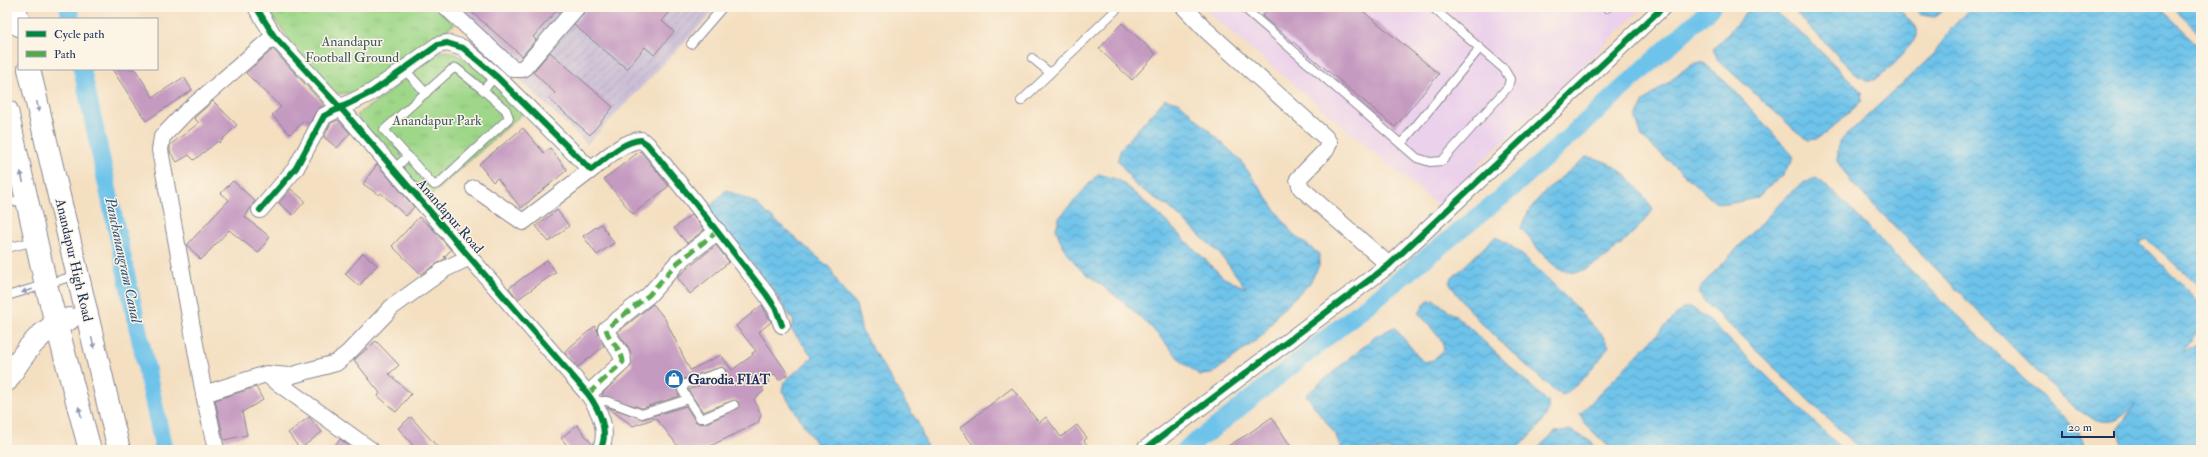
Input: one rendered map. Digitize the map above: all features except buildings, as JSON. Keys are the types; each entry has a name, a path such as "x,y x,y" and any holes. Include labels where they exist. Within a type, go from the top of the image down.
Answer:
{"main road":[{"path":"15,7 18,21"},
{"name":"Anandapur High Road","path":"29,70 86,314 120,450"},
{"path":"7,111 17,201 37,240 46,285 90,450"},
{"path":"7,380 26,349 57,323 86,314"}],"street":[{"name":"Anandapur Road","path":"256,7 274,36 394,169 590,398 599,411 603,425 603,445 600,450"},
{"path":"453,9 512,69 518,71 524,69 577,7"},
{"path":"1184,7 1206,31 1325,137 1329,143 1326,150 1298,179 1301,188 1389,265"},
{"path":"1144,450 1389,265 1663,7"},
{"path":"216,450 204,394 160,150 162,137 186,112 274,36"},
{"path":"260,210 296,168 324,116 372,92 438,45 447,43 463,48 496,76 591,170"},
{"path":"474,188 523,222 611,154 636,140 641,140 718,231 766,294 776,309 782,325"},
{"path":"590,398 623,362 623,356 607,335 606,330 649,295 677,263 718,231"},
{"path":"204,394 266,374 289,376 336,363 348,354 392,307 445,269 470,257"},
{"path":"266,374 273,377 371,450"}],"lane":[{"path":"691,44 723,7"},
{"path":"1022,101 1119,7"},
{"path":"1244,8 1417,158 1430,162 1442,161 1508,87 1510,79 1504,69 1432,7"},
{"path":"1401,144 1480,48"},
{"path":"1032,58 1050,73"},
{"path":"456,68 506,110 509,118 438,184 434,184 429,180 384,130 426,93 451,70 456,68"},
{"path":"404,69 426,93"},
{"path":"483,90 496,76"},
{"path":"394,169 408,156"},
{"path":"7,248 37,240"},
{"path":"7,296 77,275"},
{"path":"720,372 685,384 682,390 700,418 704,418 734,405"},
{"path":"590,398 607,401 642,414 688,399"}],"shaded area":[{"path":"445,7 718,7 587,144"},
{"path":"1205,7 1644,7 1437,205 1204,9"}],"green space":[{"name":"Anandapur Football Ground","path":"266,7 434,7 454,24 364,91 338,94 303,59"},
{"name":"Anandapur Park","path":"446,51 454,53 464,59 486,76 523,113 428,198 356,115 380,99 437,53"}],"water":[{"path":"1752,7 1769,7 1810,41 1862,92 1861,102 1826,133 1816,139 1809,140 1796,131 1718,60 1713,49"},
{"path":"1791,7 1897,7 1917,29 1917,37 1895,63 1875,80 1866,80 1854,73"},
{"path":"1912,7 1946,7 1935,17 1921,15"},
{"path":"1971,7 2158,7 2201,48 2201,288 2147,239 2139,242 2201,304 2201,328 2183,352 2201,343 2201,450 2124,450 2117,430 2135,405 2121,417 2113,421 2105,421 2089,417 2061,396 1851,182 1837,161 1839,142 1934,54 1950,30"},
{"path":"2172,7 2201,7 2201,35"},
{"path":"1693,63 1704,63 1734,90 1794,157 1783,176 1773,182 1757,198 1727,204 1715,202 1642,137 1636,118 1644,101"},
{"path":"1165,99 1179,102 1240,160 1292,233 1319,254 1319,266 1309,284 1278,313 1263,335 1212,374 1200,375 1183,363 1151,327 1121,300 1079,268 1063,247 1056,229 1059,218 1098,174 1119,180 1153,209 1224,278 1246,288 1220,254 1169,207 1135,185 1118,160 1121,148"},
{"path":"1586,157 1607,163 1626,175 1641,192 1653,210 1629,237 1608,255 1587,268 1578,272 1572,272 1562,270 1552,263 1540,252 1521,228 1525,217 1539,198"},
{"path":"1816,178 1838,196 1896,256 2079,432 2084,445 2082,450 1861,450 1704,301 1698,293 1703,284 1791,192 1805,182"},
{"path":"726,190 755,203 830,268 840,287 856,305 862,332 918,423 928,450 820,450 782,391 784,382 813,357 790,328 794,322 772,288 707,210"},
{"path":"1495,237 1506,243 1534,266 1602,335 1609,346 1588,373 1563,395 1556,392 1483,325 1469,310 1449,281"},
{"path":"1433,299 1462,321 1548,402 1548,409 1542,422 1515,450 1341,450 1336,435 1306,395 1375,337 1394,327 1423,362 1433,360 1444,350 1442,341 1419,313 1427,301"},
{"path":"1683,308 1692,308 1709,320 1843,450 1612,450 1584,423 1580,414"},
{"path":"1570,430 1590,441 1599,450 1536,450 1555,432"}],"waterway":[{"name":"Panchanangram Canal","path":"68,7 71,18"},
{"path":"1184,450 1217,426 1508,192 1712,7"},
{"name":"Panchanangram Canal","path":"82,70 164,450"}],"marked path":[{"path":"588,394 623,362 621,354 610,338 606,329 649,295 677,263 718,231"}],"cycle path":[{"path":"256,7 274,36 345,113 588,394 602,421 604,436 600,450"},
{"path":"1144,450 1389,265 1663,7"},
{"path":"260,210 296,168 324,116 372,92 438,45 447,43 463,48 496,76 591,170 621,147 634,141 641,140 647,144 766,294 776,309 782,325"}],"place":[{"name":"Garodia FIAT","path":"674,379"}]}
